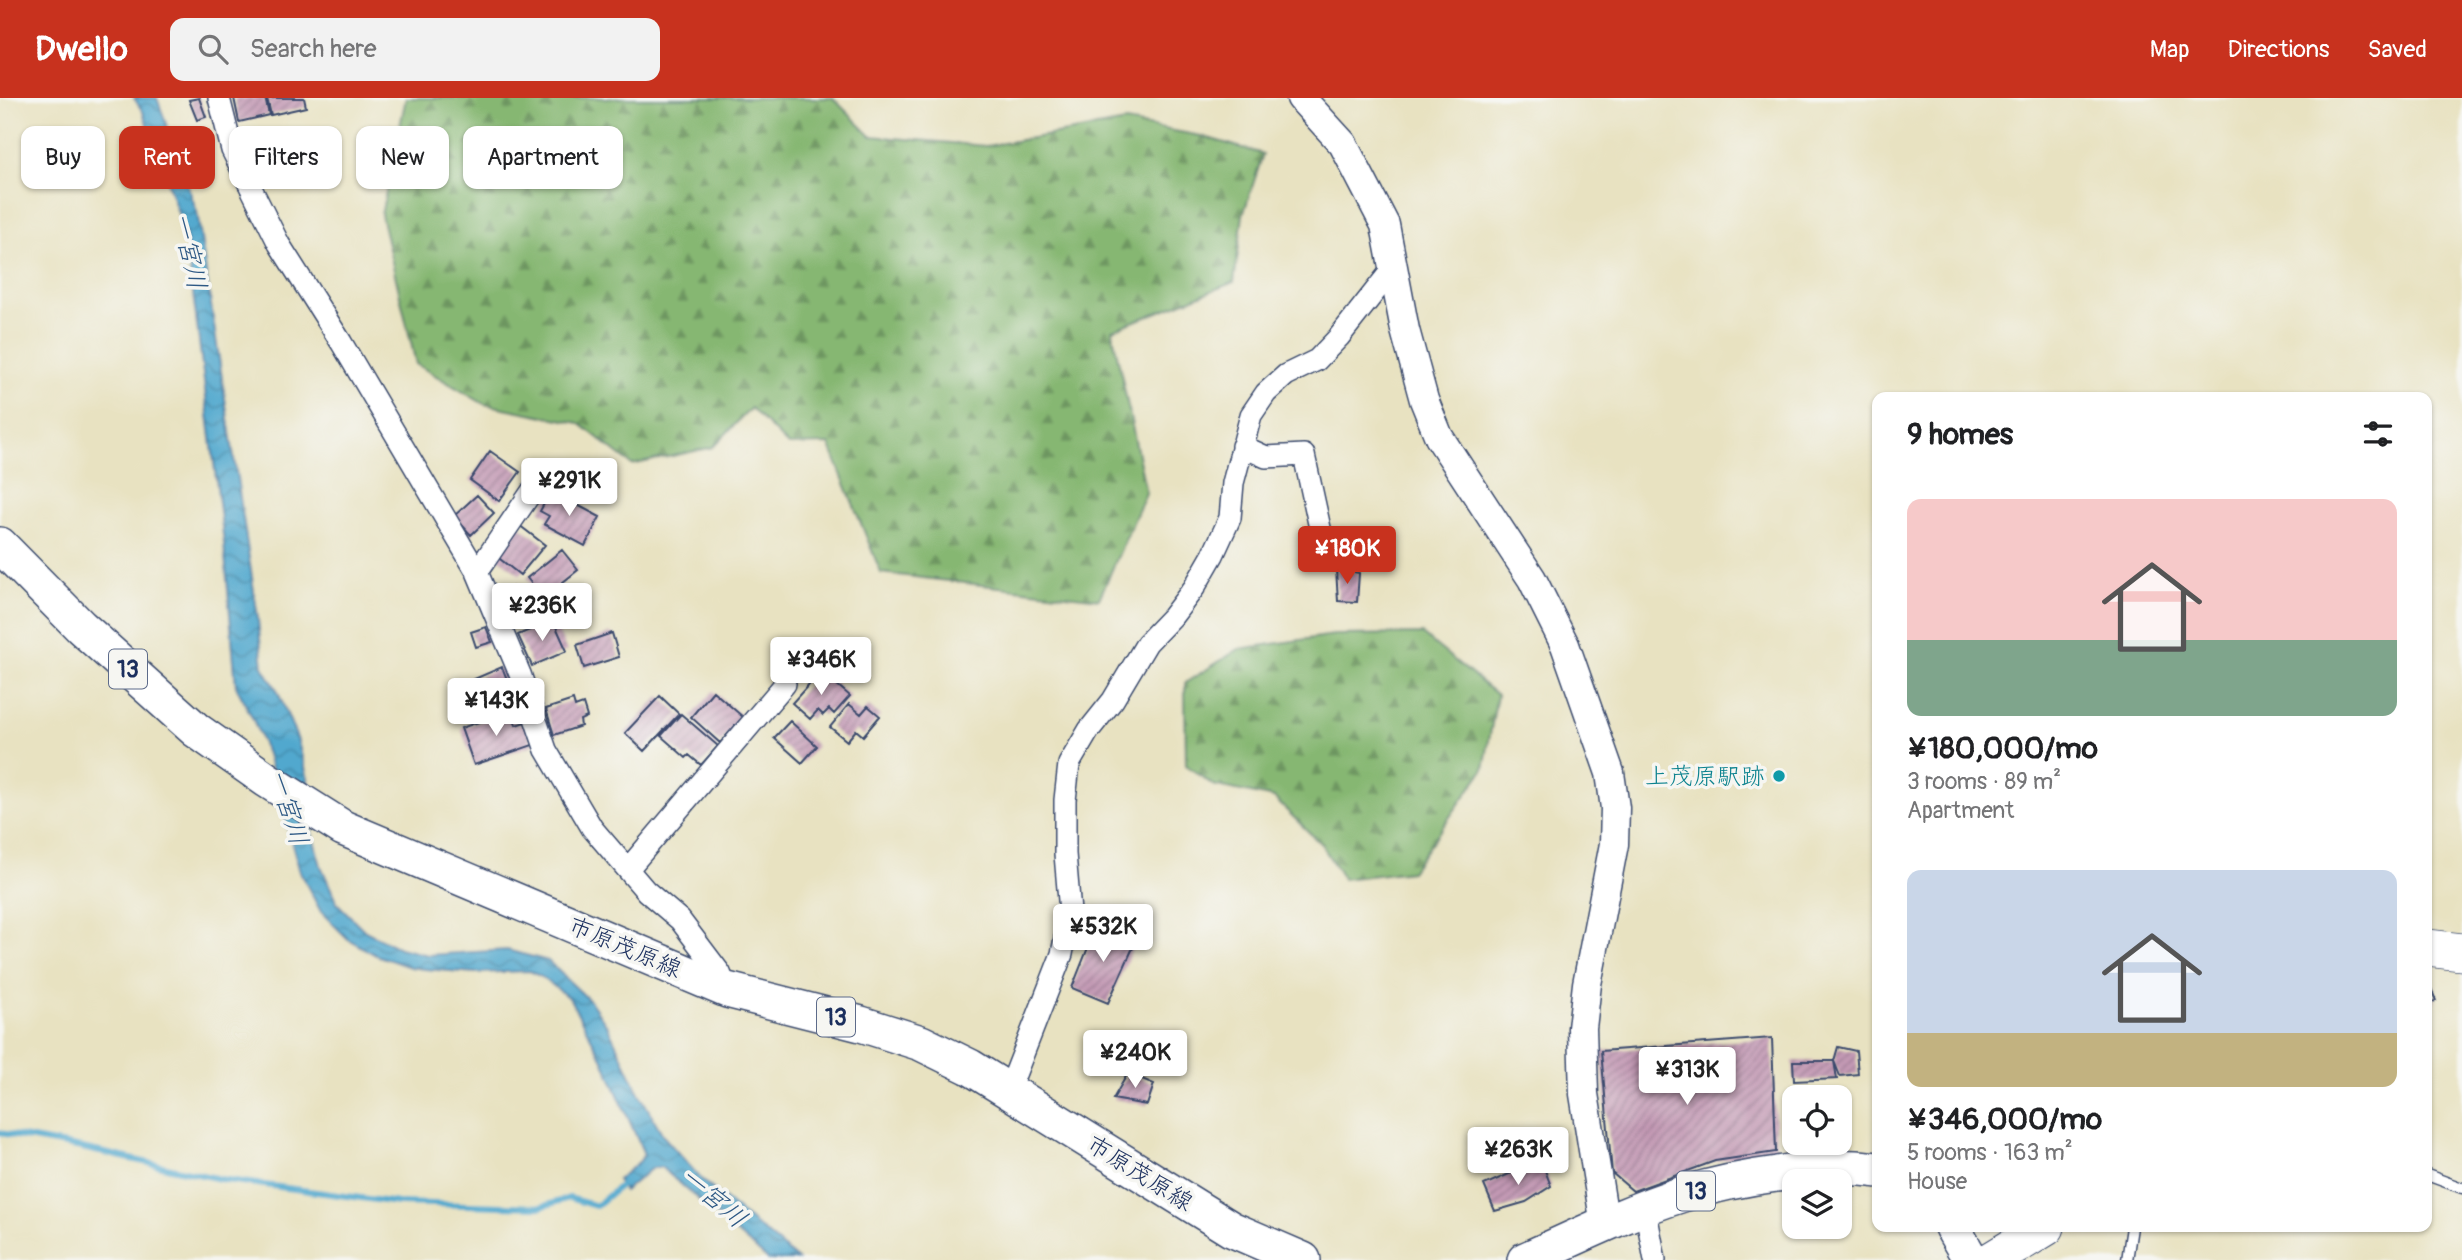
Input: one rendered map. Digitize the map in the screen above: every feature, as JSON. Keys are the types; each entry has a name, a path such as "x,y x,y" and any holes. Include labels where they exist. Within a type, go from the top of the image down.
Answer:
{"highway":[{"path":"2432,949 2462,952"},
{"path":"1992,1260 2038,1232"}],"main road":[{"name":"市原茂原線","path":"0,545 80,627 196,730 267,780 343,828 727,990 861,1024 922,1043 1009,1090 1231,1229 1303,1260"},
{"name":"13","path":"1525,1260 1684,1194 1812,1168 1872,1169"},
{"path":"1955,1232 1971,1260"}],"street":[{"path":"219,98 232,150 279,244 341,342 477,572 520,674 546,750 593,828 646,891 680,920 720,973 727,990"},
{"path":"1301,98 1343,144 1385,225 1395,265 1405,330 1424,400 1434,425 1462,474 1532,579 1565,645 1610,773 1615,808 1614,844 1587,984 1582,1028 1584,1094 1605,1225"},
{"path":"1009,1090 1062,954 1070,912 1065,854 1065,800 1069,764 1089,730 1113,701 1147,643 1172,617 1194,588 1213,555 1230,518 1233,483 1251,415 1266,393 1286,375 1317,360 1347,328 1395,265"},
{"path":"1242,446 1266,457 1304,455 1325,551"},
{"path":"477,572 541,478"},
{"path":"628,869 785,684"},
{"path":"1645,1208 1655,1260"}],"lane":[{"path":"2432,1177 2462,1188"},
{"path":"2127,1260 2131,1232"}],"green space":[{"path":"406,98 833,98 871,136 986,146 1126,122 1201,136 1263,154 1243,215 1234,282 1112,330 1146,493 1099,599 881,573 829,444 788,445 751,408 713,447 632,465 579,423 484,404 416,364 381,215 387,189 449,189 449,126 400,126"},
{"path":"1422,634 1497,695 1484,769 1411,871 1343,879 1322,845 1274,798 1213,785 1186,765 1185,683 1239,649 1334,635"}],"water":[{"name":"一宮川","path":"134,98 157,98 167,126 148,126"},
{"name":"一宮川","path":"170,189 189,189 197,212 257,611 263,667 277,690 297,738 308,779 310,826 321,866 337,903 365,931 399,948 428,955 507,950 548,961 591,1002 608,1027 639,1093 664,1137 702,1180 798,1260 768,1260 661,1167 652,1168 624,1191 617,1180 640,1161 644,1154 603,1060 570,999 545,979 530,971 476,973 410,967 376,955 348,939 321,912 300,872 267,754 236,686 224,543 186,236"}],"building":[{"path":"199,98 206,117 197,120 189,100"},
{"path":"234,98 265,98 269,115 239,122"},
{"path":"267,98 304,98 306,107 271,115"},
{"path":"490,451 520,472 499,501 470,480"},
{"path":"551,491 600,517 585,546 544,524 549,516 540,511"},
{"path":"477,495 494,513 471,535 454,516"},
{"path":"519,525 545,545 520,575 495,555"},
{"path":"562,550 578,570 543,598 527,578"},
{"path":"1336,569 1359,573 1357,602 1338,601"},
{"path":"512,587 522,598 508,612 497,601"},
{"path":"553,620 567,651 532,666 518,635"},
{"path":"486,627 492,642 476,647 471,632"},
{"path":"612,633 619,657 584,668 577,645"},
{"path":"502,667 514,697 484,710 472,680"},
{"path":"821,671 850,696 834,714 829,709 823,715 818,710 810,719 792,703"},
{"path":"713,691 743,717 720,743 691,717"},
{"path":"660,696 679,714 644,751 625,733"},
{"path":"573,700 575,707 583,704 587,717 580,720 581,726 554,735 546,709"},
{"path":"849,704 861,714 868,706 880,716 863,736 856,730 847,741 830,727"},
{"path":"511,711 516,725 525,722 533,745 474,765 461,728"},
{"path":"681,714 718,746 701,765 689,755 686,758 661,736"},
{"path":"790,721 817,746 802,763 774,738"},
{"path":"1097,925 1136,941 1108,1003 1072,988"},
{"path":"1772,1038 1776,1152 1715,1161 1633,1191 1612,1173 1601,1051"},
{"path":"1838,1047 1856,1051 1858,1074 1840,1076 1834,1061"},
{"path":"1793,1061 1834,1061 1837,1079 1794,1081"},
{"path":"1128,1073 1154,1084 1147,1105 1113,1099"},
{"path":"1541,1160 1551,1186 1526,1202 1495,1211 1484,1185"}],"waterway":[{"path":"0,1133 82,1148 220,1179 398,1203 541,1207 569,1198 596,1206 627,1180"}],"place":[{"name":"上茂原駅跡","path":"1779,776"}]}
